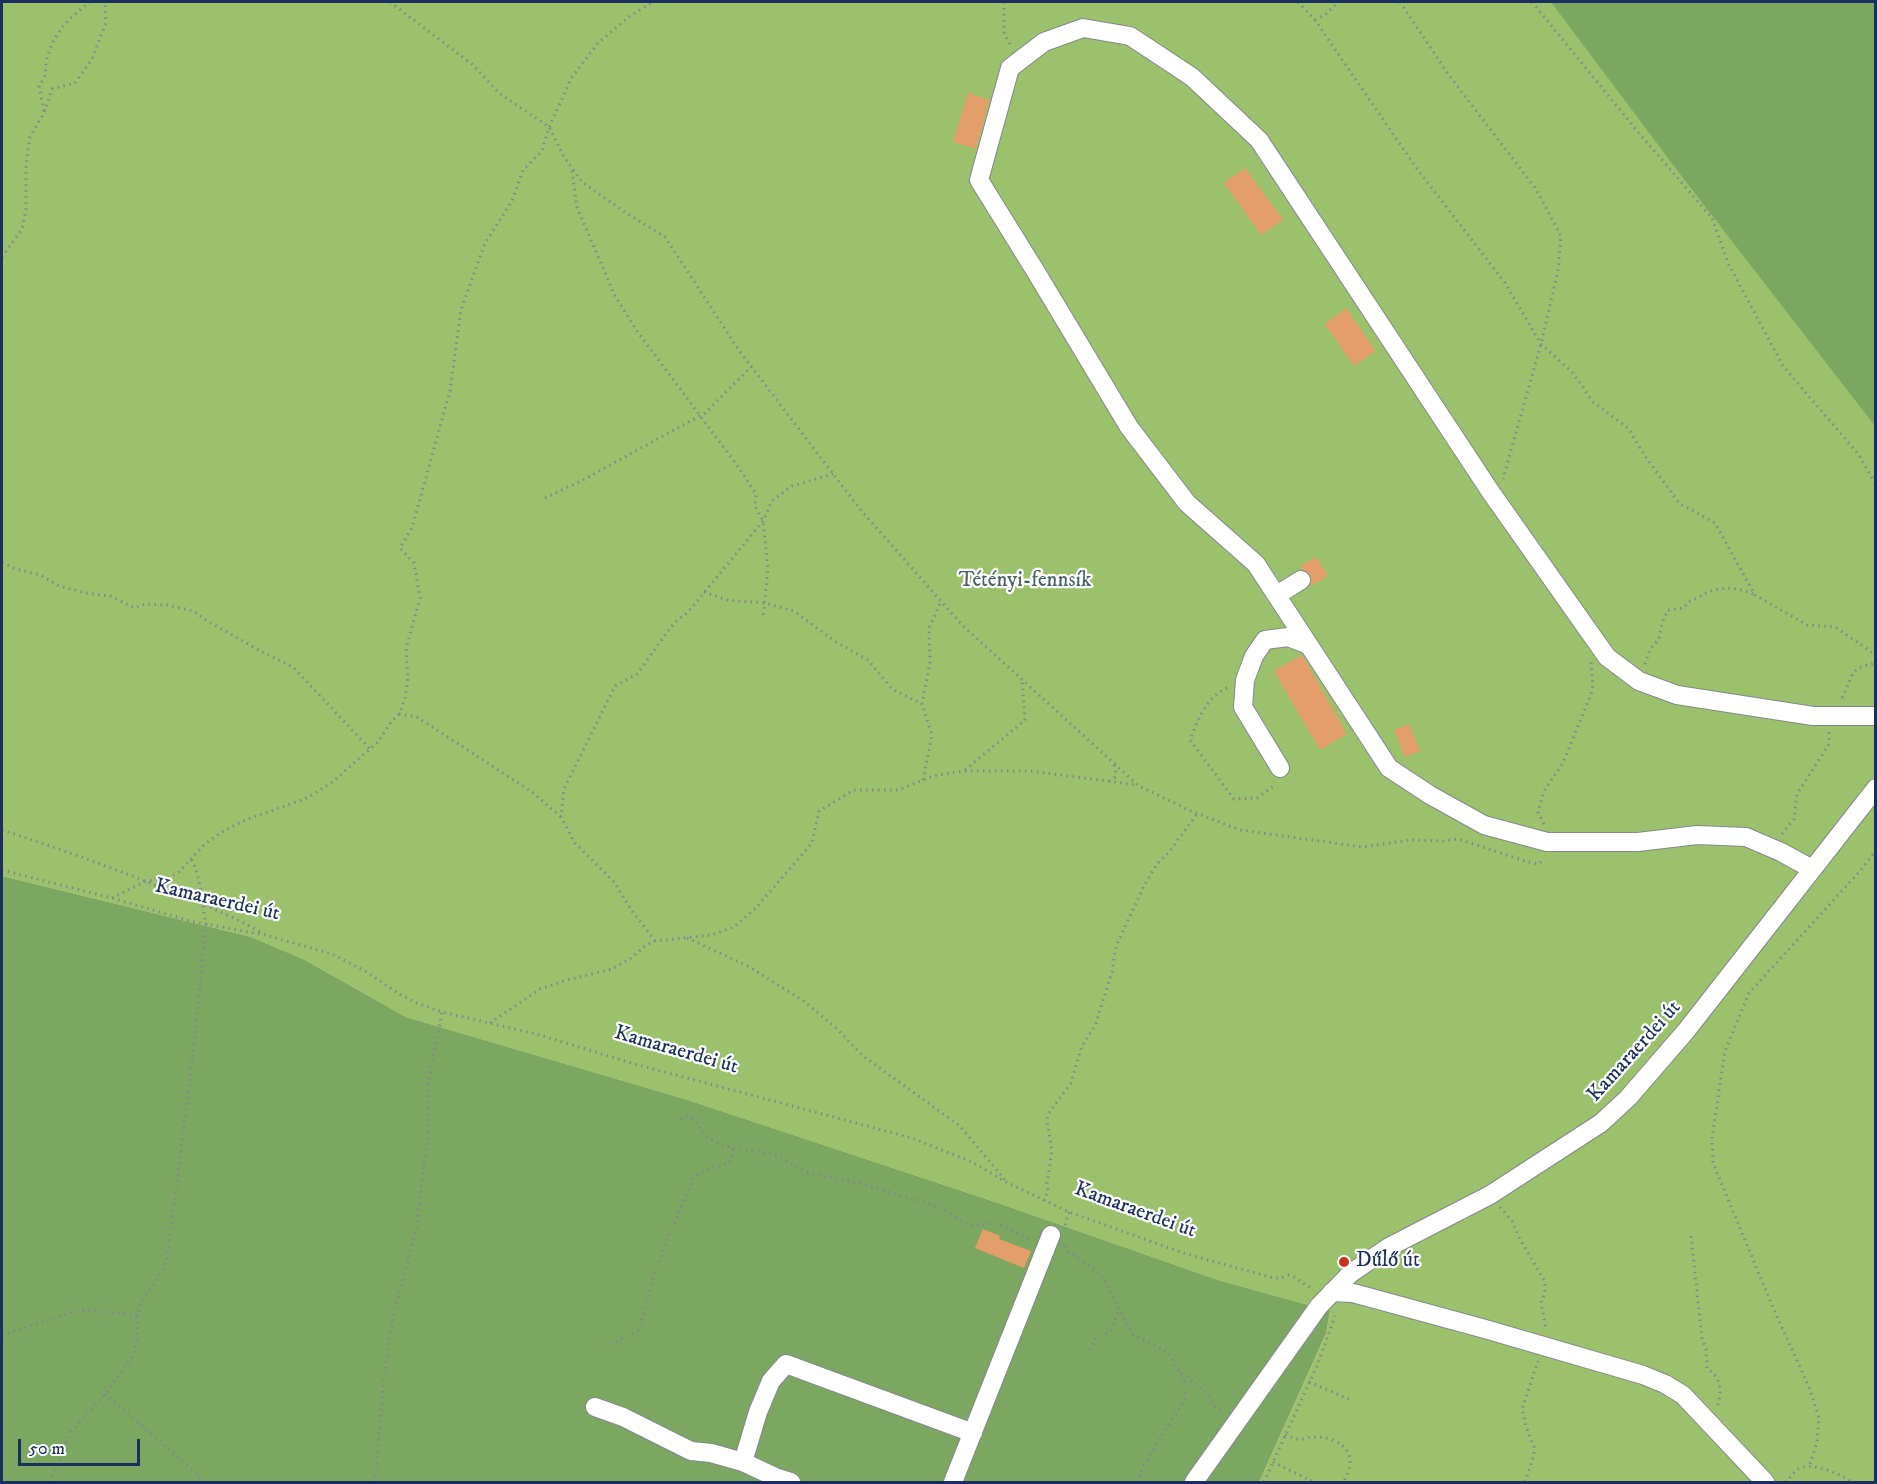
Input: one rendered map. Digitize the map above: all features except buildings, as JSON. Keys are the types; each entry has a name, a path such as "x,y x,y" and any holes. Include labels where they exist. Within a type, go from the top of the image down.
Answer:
{"street":[{"path":"1812,869 1746,837 1697,835 1638,842 1547,842 1484,825 1430,795 1389,768 1256,564 1188,503 1129,427 979,180 1010,68 1044,42 1083,28 1130,36 1192,77 1259,140 1497,501 1595,641 1607,657 1639,681 1677,695 1830,717 1875,716"},
{"path":"1277,595 1300,580"},
{"path":"1280,768 1243,708 1245,680 1254,656 1265,640 1288,637 1309,645"},
{"name":"Kamaraerdei út","path":"1194,1482 1319,1306 1351,1274 1389,1246 1490,1195 1600,1123 1628,1098 1686,1031 1875,788"},
{"path":"953,1482 1054,1240"},
{"path":"1332,1292 1353,1293 1543,1346 1665,1384 1683,1395 1765,1482"},
{"path":"743,1462 758,1412 771,1381 786,1364 973,1433"},
{"path":"595,1407 623,1417 691,1451 711,1453 743,1462 775,1478 791,1482"}],"path":[{"path":"45,113 39,86 46,77 46,61 53,39 73,14 90,2"},
{"path":"2,257 22,229 26,210 26,165 30,137 45,113 51,89 75,83 92,59 106,23 105,2"},
{"path":"390,2 473,65 499,93 549,127 572,171 582,182 665,237 752,367 859,508 962,625 1139,786 1197,814 1240,830 1363,847 1410,840 1458,839 1539,864 1548,853 1545,825 1538,812 1544,791 1563,763 1593,689 1590,664 1595,641"},
{"path":"112,897 146,881 177,874 205,844 222,832 244,820 307,798 331,783 371,750 399,714 405,699 408,677 406,649 420,598 414,563 400,548 412,528 450,391 461,310 485,243 512,201 523,170 542,151 549,127 572,77 598,43 629,17 652,2"},
{"path":"1004,2 1004,32 1019,61"},
{"path":"1298,2 1316,20 1415,166 1504,283 1540,344 1573,374 1593,402 1628,428 1679,503 1715,523 1755,595"},
{"path":"1316,20 1338,2"},
{"path":"1400,2 1448,74 1536,189 1561,236 1558,271 1497,501"},
{"path":"1532,2 1712,218 1728,263 1783,366 1859,455 1875,485"},
{"path":"572,171 577,207 614,294 637,331 756,494 755,506 763,522 768,569 764,618"},
{"path":"545,498 581,481 705,413 752,367"},
{"path":"561,817 564,789 615,686 637,674 674,623 688,612 763,522 772,501 792,486 833,474"},
{"path":"2,563 40,575 59,586 110,596 135,608 145,604 167,605 194,611 264,653 293,667 371,750"},
{"path":"1639,681 1645,673 1650,650 1659,639 1662,623 1668,610 1684,608 1690,601 1705,592 1723,587 1755,595 1807,625 1835,627 1875,655"},
{"path":"704,592 727,600 765,603 794,611 836,642 868,660 892,689 922,704"},
{"path":"923,780 932,735 922,704 930,663 928,628 941,602"},
{"path":"1772,848 1794,819 1797,794 1829,744 1830,717 1843,696 1852,672 1856,668 1875,663"},
{"path":"963,771 1025,720 1022,679"},
{"path":"1245,680 1216,692 1200,716 1190,740 1234,799 1257,798 1282,779 1280,768"},
{"path":"399,714 417,717 532,792 561,817 575,843 614,882 655,941"},
{"path":"1108,783 1115,777 1116,770 1113,761"},
{"path":"490,1023 540,989 612,969 630,960 645,946 655,941 711,935 735,927 756,908 812,843 819,811 854,790 898,790 933,776 963,771 1030,771 1139,786"},
{"path":"1044,1201 1048,1190 1052,1151 1048,1114 1071,1083 1082,1046 1095,1026 1112,972 1116,946 1145,884 1157,864 1169,852 1197,814"},
{"path":"2,830 52,846 202,903 235,917 265,935"},
{"path":"1810,1464 1817,1442 1819,1418 1810,1389 1774,1310 1713,1162 1712,1138 1725,1051 1749,993 1861,870 1875,850"},
{"path":"50,1482 71,1432 105,1394 134,1355 140,1305 162,1272 167,1258 189,1090 206,924 200,881 191,859"},
{"name":"Kamaraerdei út","path":"2,870 112,897 206,924 265,935 332,954 367,972 417,1004 442,1012 536,1034 642,1066 912,1138 972,1162 1044,1201 1080,1216 1186,1254 1274,1278 1289,1275 1295,1277 1301,1284 1332,1292"},
{"path":"685,937 748,966 805,1002 836,1028 863,1056 960,1126 1006,1182"},
{"path":"375,1482 384,1375 394,1311 416,1230 428,1136 429,1079 442,1012"},
{"path":"681,1119 685,1116 693,1118 707,1137 715,1142 733,1148 778,1156 813,1174 863,1184 942,1208 966,1224 973,1226 991,1223 1001,1225 1036,1242 1054,1240 1101,1274 1133,1335 1169,1353 1184,1381 1185,1399 1144,1465 1137,1482"},
{"path":"605,1344 615,1344 620,1338 637,1333 655,1270 693,1178 702,1171 730,1162 733,1148"},
{"path":"1490,1195 1512,1221 1545,1282 1545,1294 1541,1301 1546,1338 1522,1409 1534,1446 1534,1455 1525,1482"},
{"path":"1691,1236 1707,1369 1714,1372 1719,1381 1721,1395 1718,1407 1705,1418"},
{"path":"2,1335 86,1310 137,1315"},
{"path":"1090,1350 1095,1339 1111,1331 1119,1310"},
{"path":"1264,1482 1310,1382 1335,1315"},
{"path":"1180,1372 1206,1392 1215,1408 1223,1412"},
{"path":"1310,1382 1351,1400"},
{"path":"105,1394 194,1471 203,1482"},
{"path":"1285,1435 1300,1440 1314,1437 1339,1443 1350,1456 1351,1465 1343,1482"},
{"path":"1273,1462 1314,1482"},
{"path":"1785,1482 1798,1469 1810,1464 1845,1477 1852,1482"}],"green space":[{"name":"Tétényi-fennsík","path":"2,2 1875,2 1875,1482 1259,1482 1326,1335 1330,1311 1218,1280 998,1203 688,1100 406,1017 303,959 251,937 2,876","holes":["1559,1159 1521,1186 1464,1220"]},
{"path":"1551,2 1875,2 1875,426 1680,174"},
{"path":"2,876 251,937 303,959 406,1017 688,1100 998,1203 1218,1280 1330,1311 1326,1334 1259,1482 2,1482"}],"place":[{"name":"Dűlő út","path":"1344,1262"}]}
